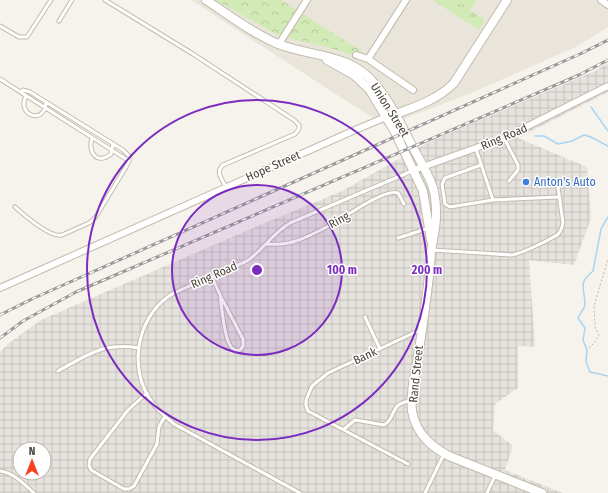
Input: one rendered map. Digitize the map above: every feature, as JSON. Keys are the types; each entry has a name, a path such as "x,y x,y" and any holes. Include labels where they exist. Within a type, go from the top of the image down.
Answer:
{"street":[{"name":"Union Street","path":"206,0 258,34 279,44 346,62 363,72 378,88 395,114 423,166"},
{"path":"279,44 307,0"},
{"path":"368,59 406,0"},
{"name":"Hope Street","path":"0,288 355,130 432,100 448,90 454,83 507,0"},
{"path":"601,0 608,5"},
{"path":"356,55 368,59 413,90"},
{"name":"Union Street","path":"324,57 359,79 369,89 386,117 414,170"},
{"name":"Ring Road","path":"414,170 504,138 608,86"},
{"name":"Rand Street","path":"423,166 433,189 436,209 435,235 412,401 412,411 420,432 436,449 444,454 542,493"},
{"name":"Rand Street","path":"414,170 423,191 432,250"}],"lane":[{"path":"0,26 19,37 27,37 51,0"},
{"path":"59,21 72,0"},
{"path":"105,0 193,54 298,123 299,129 295,134 223,165 220,168 219,173 226,187"},
{"path":"0,79 129,162"},
{"path":"14,207 48,232 58,236 62,235 93,220 115,188 129,162 128,154 113,144 27,90 22,90 20,92"},
{"path":"26,96 24,107 28,114 36,116 39,115 46,109 46,102"},
{"path":"81,131 84,126"},
{"path":"92,138 90,146 92,153 95,156 102,158 111,154 113,144"},
{"path":"504,138 518,166 518,170 509,181"},
{"path":"476,149 493,200"},
{"path":"481,165 445,178 442,184 445,204 450,207 493,200 560,197"},
{"name":"Ring Road","path":"300,493 174,424 151,402 139,372 139,341 143,329 158,306 170,296 247,261 255,255 281,228 414,170"},
{"path":"432,250 512,255 557,235 563,224 557,180"},
{"name":"Ring","path":"266,244 287,244 298,240 338,221 364,205 391,192 398,193 404,204"},
{"path":"398,238 429,228"},
{"path":"212,277 243,339 243,346 240,350 236,351 232,348 228,339 223,322 220,295"},
{"path":"365,317 380,349"},
{"name":"Bank","path":"344,429 308,411 306,400 312,386 328,373 422,330"},
{"path":"58,371 92,352 117,346 139,348"},
{"path":"147,393 128,410 90,459 89,465 91,470 124,489 129,489 134,486 157,444 159,427 165,416"},
{"path":"408,464 344,429 355,420 384,424 388,423 399,404 412,401"},
{"path":"425,493 444,454"},
{"path":"0,471 8,472 34,493"},
{"path":"487,493 496,474"}],"path":[{"path":"589,348 596,341 599,335 594,326 594,306 608,260"}],"shaded area":[{"path":"191,0 608,0 608,27 576,47 469,94 385,126"},
{"path":"608,63 608,92 518,138 587,167 591,218 574,265 529,260 535,347 518,346 518,388 495,404 493,430 513,446 505,470 563,493 0,493 0,352 9,343 41,320 342,191 429,142 595,71"}],"green space":[{"path":"215,0 281,0 363,52 360,58 327,47 276,34"},
{"path":"432,0 477,0 470,10 485,20 479,30"}],"waterway":[{"path":"591,107 608,131"},
{"path":"535,136 544,136 558,144 572,141 584,135 608,146"},
{"path":"608,217 601,229 593,271 588,275 583,283 585,306 578,318 585,328 583,340 587,350 586,362 590,372 608,376"}],"railway":[{"path":"0,315 32,299 580,54 608,40"},
{"path":"0,338 23,321 76,292 579,75 608,60"}],"place":[{"name":"Anton's Auto","path":"526,182"}]}
